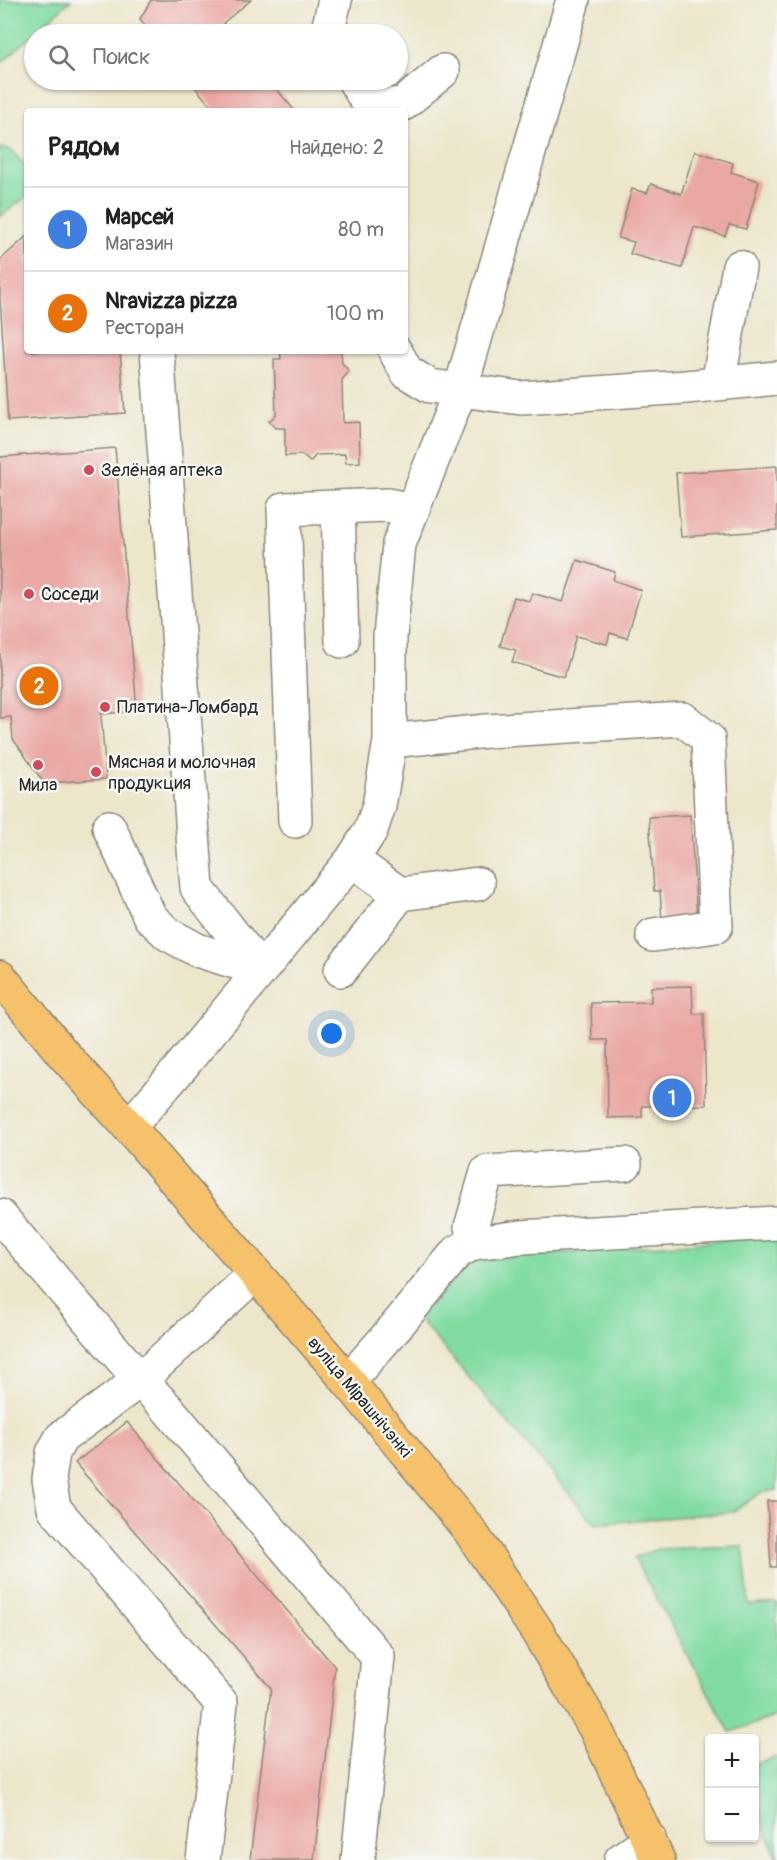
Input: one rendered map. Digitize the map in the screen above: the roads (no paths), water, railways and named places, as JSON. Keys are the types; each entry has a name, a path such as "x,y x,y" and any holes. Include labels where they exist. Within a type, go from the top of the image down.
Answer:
{"main road":[{"name":"вуліца Мірашнічэнкі","path":"0,977 64,1055 348,1381 470,1531 537,1631 594,1728 654,1849"}],"lane":[{"path":"329,24 335,0"},
{"path":"129,1127 352,860 371,830 379,806 390,741 390,636 399,544 459,391 573,0"},
{"path":"364,99 403,104 443,71"},
{"path":"718,384 739,267"},
{"path":"157,354 197,888 261,970"},
{"path":"397,354 407,372 430,386 521,398 777,378"},
{"path":"295,821 284,509 387,506 412,510"},
{"path":"338,507 342,641"},
{"path":"390,741 683,719 708,739 716,926 653,935"},
{"path":"109,827 150,917 168,934 197,950 261,970"},
{"path":"352,860 400,894 478,885"},
{"path":"340,970 400,894"},
{"path":"474,1243 471,1227 487,1172 625,1164"},
{"path":"0,1216 140,1380 168,1408 378,1657 358,1860"},
{"path":"348,1381 457,1252 474,1243 521,1237 777,1223"},
{"path":"203,1860 221,1703 54,1508 49,1479 53,1453 61,1438 140,1380 255,1274"},
{"path":"621,1860 654,1849"}],"place":[{"name":"Зелёная аптека","path":"89,470"},
{"name":"Соседи","path":"29,594"},
{"name":"Nravizza pizza","path":"39,686"},
{"name":"Платина-Ломбард","path":"105,707"},
{"name":"Мила","path":"38,765"},
{"name":"Мясная и молочная продукция","path":"96,772"},
{"name":"Марсей","path":"672,1098"}]}
